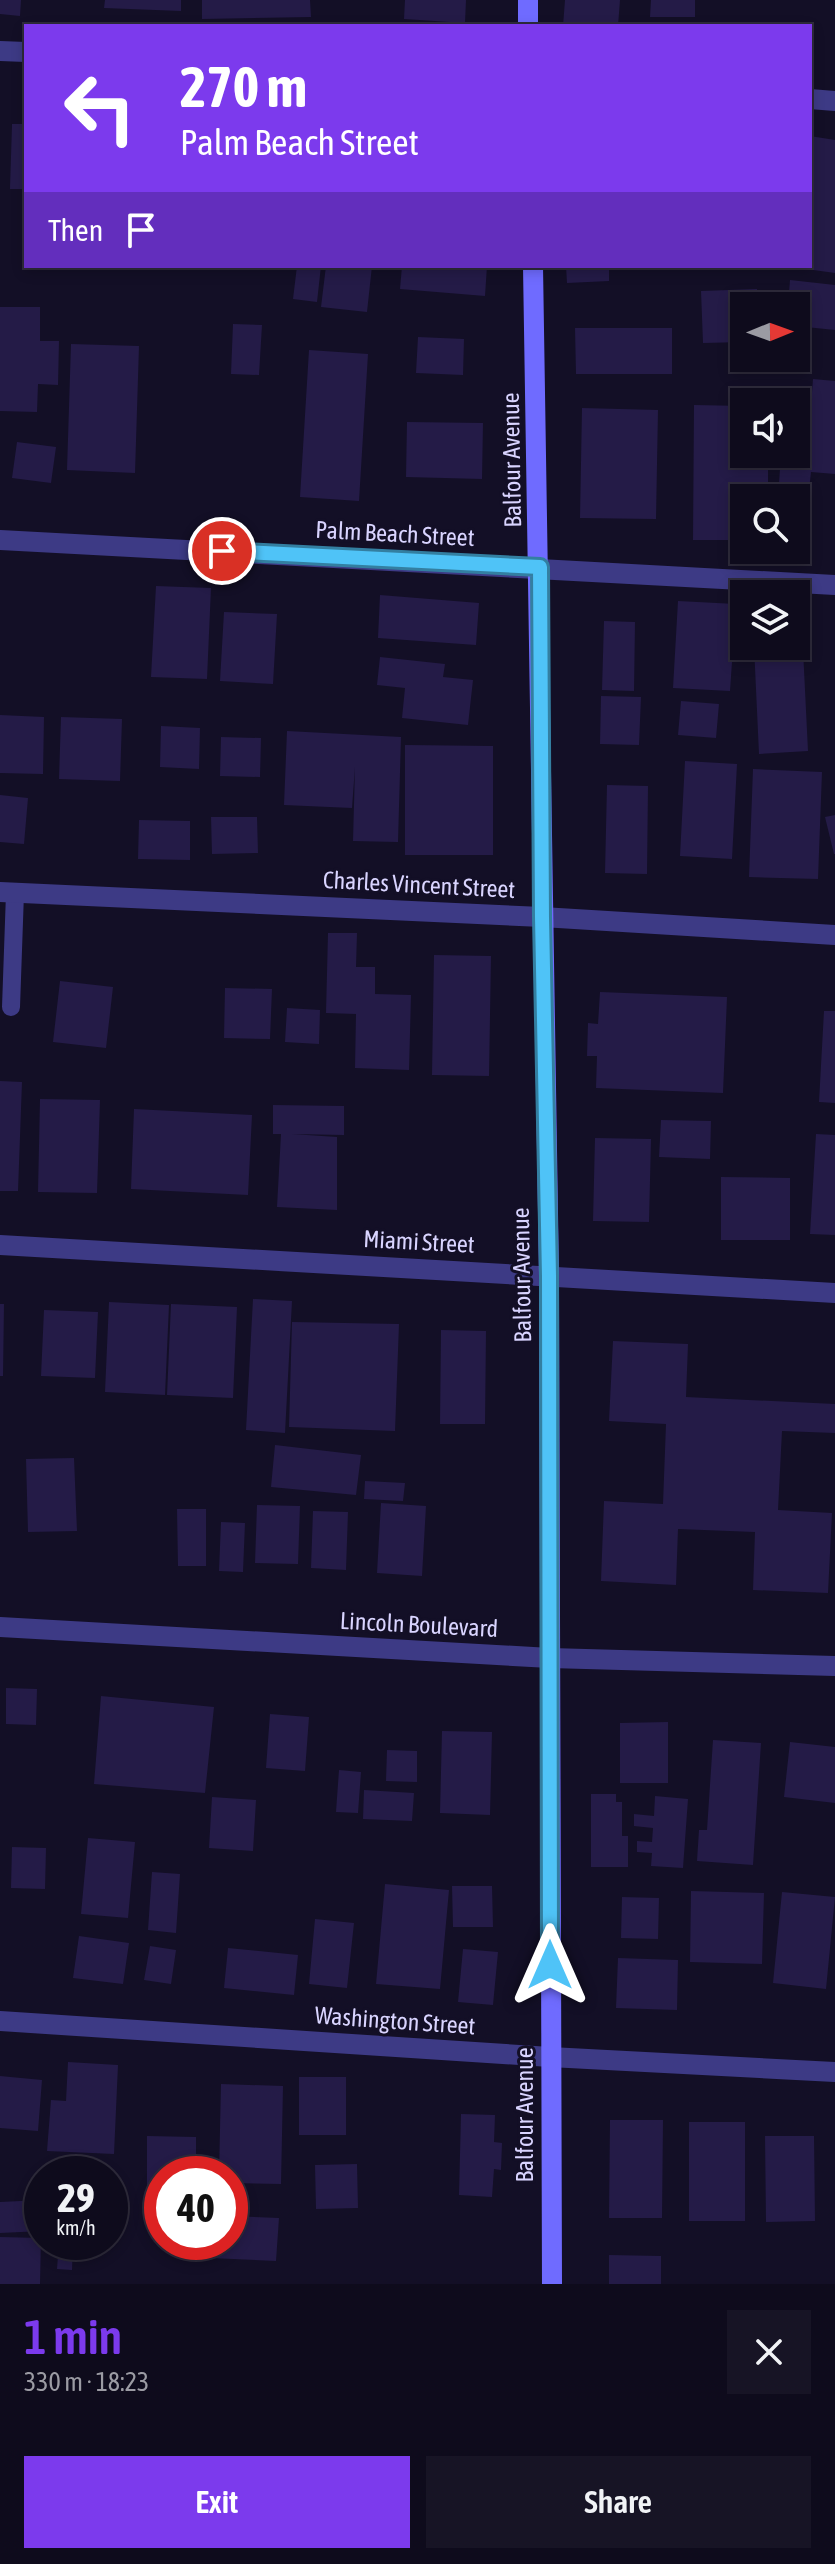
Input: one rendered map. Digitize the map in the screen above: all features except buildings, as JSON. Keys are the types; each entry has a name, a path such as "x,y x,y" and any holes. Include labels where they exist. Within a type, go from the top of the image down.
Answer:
{"street":[{"path":"528,0 528,24"},
{"path":"0,51 24,52"},
{"path":"812,99 835,101"},
{"name":"Balfour Avenue","path":"533,268 549,1276 552,2284"},
{"name":"Palm Beach Street","path":"0,540 835,585"},
{"name":"Charles Vincent Street","path":"7,892 542,917 835,935"},
{"name":"Miami Street","path":"0,1245 835,1293"},
{"name":"Lincoln Boulevard","path":"0,1627 550,1658 835,1666"},
{"name":"Washington Street","path":"0,2021 550,2057 835,2072"}],"lane":[{"path":"7,892 11,1007"}],"route":[{"path":"222,551 540,567 542,917 549,1276 550,1965"}]}
